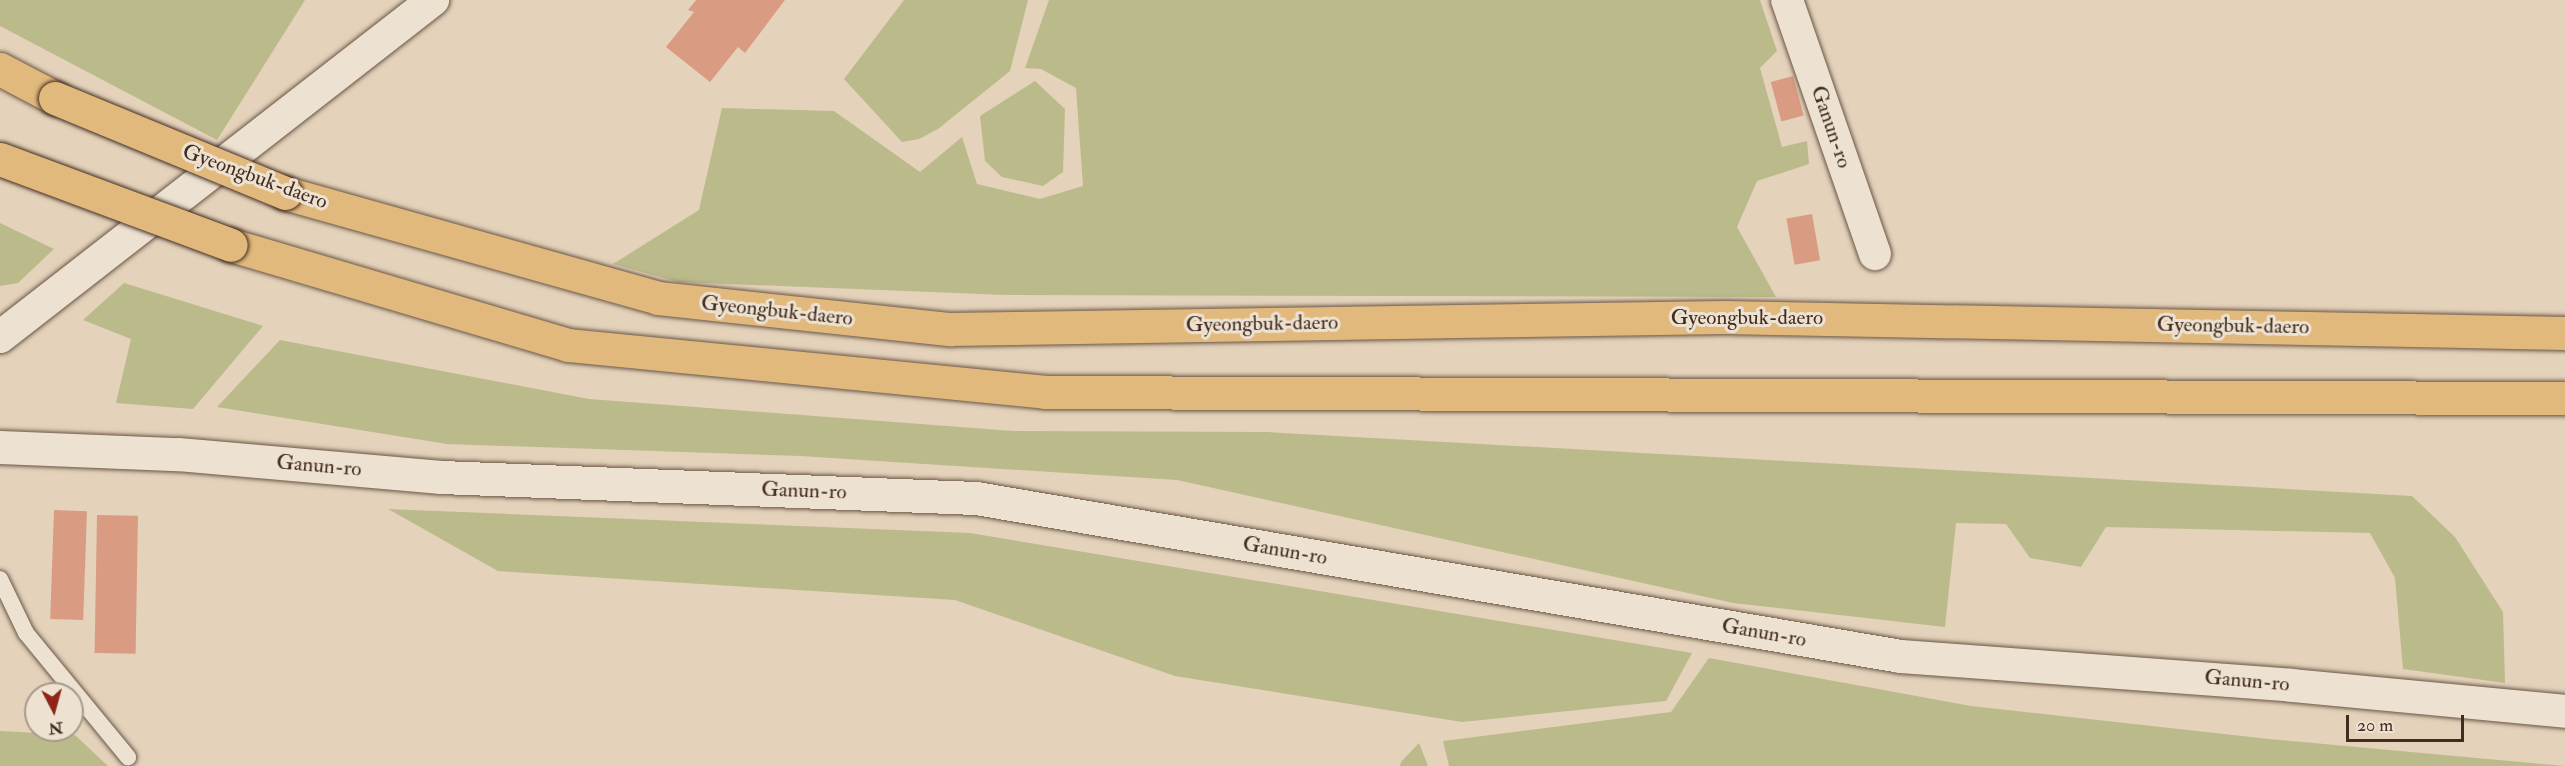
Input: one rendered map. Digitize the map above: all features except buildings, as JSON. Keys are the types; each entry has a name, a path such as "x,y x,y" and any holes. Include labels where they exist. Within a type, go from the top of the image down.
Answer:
{"highway":[{"name":"Gyeongbuk-daero","path":"0,69 55,98 285,193 658,298 950,330 1724,317 2565,333"},
{"path":"0,159 231,245 568,345 1045,392 2565,398"}],"street":[{"path":"0,337 433,0"},
{"name":"Ganun-ro","path":"1787,0 1875,254"},
{"name":"Ganun-ro","path":"0,447 178,454 441,477 976,498 1900,656 2268,683 2565,711"}],"lane":[{"path":"0,579 26,633 128,757"}],"shaded area":[{"path":"0,0 305,0 217,140 0,26"},
{"path":"904,0 1028,0 1010,71 938,129 919,139 902,142 844,79"},
{"path":"1049,0 1760,0 1777,51 1760,68 1782,147 1807,141 1809,164 1757,181 1737,227 1776,297 1006,295 678,282 613,264 699,210 722,108 834,111 920,172 962,137 977,184 1040,199 1083,186 1076,88 1041,69 1025,68"},
{"path":"1035,81 1065,109 1063,172 1043,186 1002,177 985,161 980,116"},
{"path":"0,223 54,249 18,283 0,286"},
{"path":"124,283 263,326 193,409 116,403 131,339 83,320"},
{"path":"280,340 589,399 1013,431 1267,432 2412,496 2455,537 2503,612 2505,683 2403,669 2395,578 2370,533 2106,527 2081,567 2030,558 2006,524 1956,523 1945,627 1733,603 1177,480 800,456 447,444 217,407"},
{"path":"388,509 970,533 1692,653 1666,701 1462,722 1175,676 955,600 498,571"},
{"path":"1709,658 1971,706 2269,739 2565,766 1449,766 1443,741 1671,712"},
{"path":"0,731 24,732 24,742 82,742 108,766 0,766"},
{"path":"1419,743 1428,766 1400,766 1401,762"}]}
